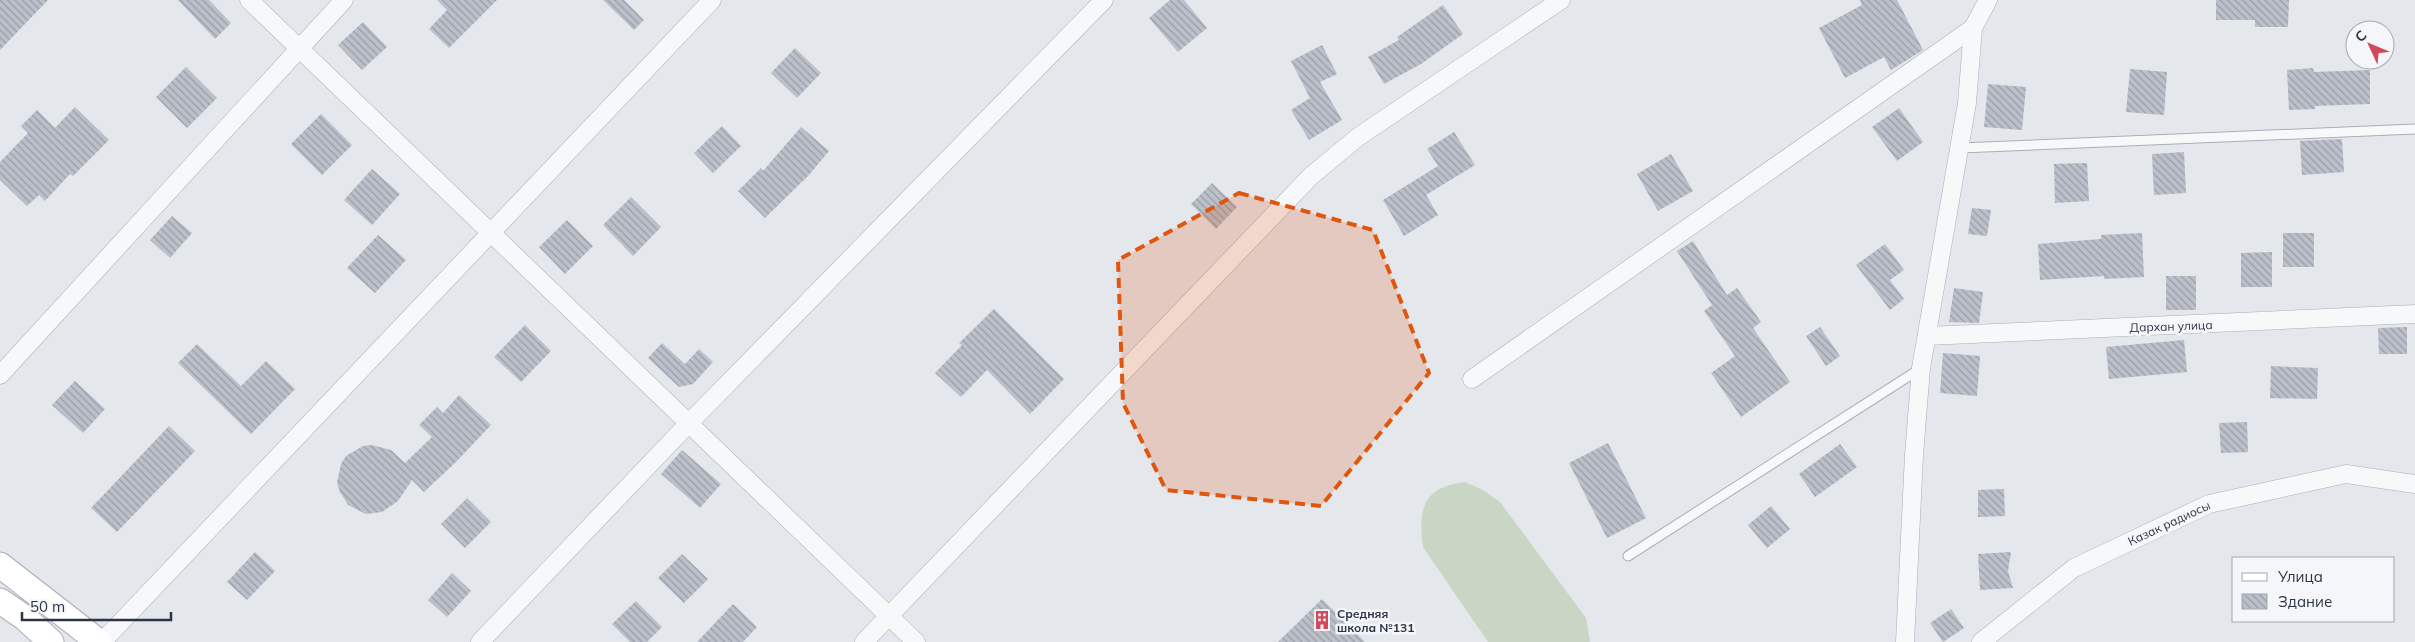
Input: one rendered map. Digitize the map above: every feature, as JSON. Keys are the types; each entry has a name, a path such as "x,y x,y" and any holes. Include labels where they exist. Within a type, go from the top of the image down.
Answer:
{"main road":[{"path":"0,565 101,642"},
{"path":"0,601 25,618 51,642"}],"street":[{"path":"249,0 890,614 916,642"},
{"path":"0,375 298,47 344,0"},
{"path":"101,642 712,0"},
{"path":"480,642 689,423 1104,0"},
{"path":"864,642 1310,176 1358,137 1561,0"},
{"path":"1905,642 1914,455 1921,368 1967,104 1973,28 1988,0"},
{"path":"1472,379 1973,28"},
{"name":"Дархан улица","path":"1928,336 2415,314"},
{"name":"Казак радиосы","path":"1981,642 2074,568 2209,504 2346,474 2415,484"}],"lane":[{"path":"1960,148 2415,129"},
{"path":"1628,556 1921,368"}],"highlighted area":[{"path":"1239,193 1373,230 1429,373 1321,506 1166,490 1123,403 1118,260"}],"green space":[{"path":"1465,482 1483,490 1500,502 1586,618 1590,642 1488,642 1423,547 1422,521 1426,502 1432,494 1440,489"}],"building":[{"path":"0,0 48,0 0,50"},
{"path":"178,0 209,0 231,23 215,39"},
{"path":"437,0 497,0 449,48 429,29 447,10"},
{"path":"603,0 624,0 644,20 634,30"},
{"path":"1170,0 1184,0 1207,28 1178,52 1149,18"},
{"path":"1860,0 1897,0 1923,50 1891,70 1884,57 1845,78 1819,28 1862,5"},
{"path":"2216,0 2289,0 2288,27 2255,27 2255,20 2216,20"},
{"path":"1443,5 1463,34 1421,64 1384,84 1368,57 1399,40 1397,37"},
{"path":"363,22 387,47 362,70 338,45"},
{"path":"1322,45 1337,74 1320,82 1342,120 1309,140 1291,110 1310,98 1291,61"},
{"path":"795,48 821,73 797,98 771,73"},
{"path":"186,67 217,98 187,128 156,97"},
{"path":"2313,68 2314,72 2370,70 2370,104 2315,106 2315,109 2289,110 2287,70"},
{"path":"2130,69 2167,72 2164,115 2126,112"},
{"path":"1988,84 2026,87 2022,130 1984,127"},
{"path":"75,107 109,140 73,176 70,174 45,201 39,195 27,206 0,180 0,162 28,133 21,126 37,110 55,128"},
{"path":"1899,108 1923,142 1897,161 1872,127"},
{"path":"321,114 352,145 322,175 291,144"},
{"path":"722,126 741,146 713,173 694,153"},
{"path":"801,127 829,151 808,176 765,218 738,191 761,168 763,171"},
{"path":"1454,132 1475,165 1426,195 1438,215 1404,236 1383,200 1438,166 1427,149"},
{"path":"2342,139 2344,172 2302,175 2300,141"},
{"path":"2184,152 2186,193 2154,195 2152,154"},
{"path":"1671,154 1693,191 1658,211 1637,174"},
{"path":"2087,163 2089,201 2055,203 2054,164"},
{"path":"372,169 400,194 372,225 344,200"},
{"path":"1212,183 1237,207 1216,229 1191,204"},
{"path":"631,197 661,227 633,256 603,225"},
{"path":"1972,208 1991,210 1987,236 1968,234"},
{"path":"172,216 192,233 170,258 150,240"},
{"path":"567,220 593,246 565,274 539,247"},
{"path":"2142,233 2144,277 2104,279 2104,276 2040,280 2038,244 2101,239 2101,235"},
{"path":"2283,233 2314,233 2314,267 2283,267"},
{"path":"378,235 406,260 375,293 347,268"},
{"path":"1693,241 1727,295 1737,288 1761,322 1753,328 1790,382 1741,417 1711,373 1735,356 1704,311 1712,305 1677,251"},
{"path":"1885,244 1904,270 1890,280 1904,299 1890,310 1856,265"},
{"path":"2272,252 2272,287 2241,287 2241,253"},
{"path":"2166,276 2196,276 2196,310 2166,310"},
{"path":"1954,288 1983,292 1979,323 1949,322"},
{"path":"994,309 1064,379 1030,414 987,370 961,397 935,373 962,345 959,343"},
{"path":"525,325 551,351 521,382 494,357"},
{"path":"1820,327 1840,356 1826,366 1806,336"},
{"path":"2407,327 2407,354 2379,354 2378,328"},
{"path":"2184,340 2187,372 2109,379 2106,347"},
{"path":"662,343 685,364 699,349 713,362 693,384 679,387 648,358"},
{"path":"197,344 241,386 266,361 295,389 251,434 178,363"},
{"path":"1943,353 1980,356 1977,396 1940,393"},
{"path":"2271,366 2318,368 2317,399 2270,398"},
{"path":"75,381 105,409 83,433 52,405"},
{"path":"459,395 491,425 457,461 424,492 412,480 398,501 382,512 366,514 348,505 337,483 341,464 346,456 363,446 372,445 391,450 405,463 432,437 419,425 437,407 443,413"},
{"path":"2247,422 2248,452 2221,453 2219,423"},
{"path":"169,426 195,451 117,532 91,508"},
{"path":"1608,443 1646,518 1607,538 1569,463"},
{"path":"1840,444 1857,467 1815,497 1799,474"},
{"path":"682,450 721,484 700,508 661,474"},
{"path":"2004,489 2005,516 1978,517 1978,490"},
{"path":"467,498 491,522 465,548 441,524"},
{"path":"1771,506 1790,529 1767,548 1748,525"},
{"path":"255,552 275,571 247,600 227,582"},
{"path":"2011,552 2008,571 2013,588 1980,590 1978,554"},
{"path":"682,554 708,579 684,603 658,578"},
{"path":"452,573 471,591 447,617 428,600"},
{"name":"Средняя школа №131","path":"1322,599 1365,642 1278,642"},
{"path":"636,601 662,627 647,642 630,642 612,624"},
{"path":"733,604 757,627 743,642 697,642"},
{"path":"1951,609 1964,628 1943,642 1930,623"}],"place":[{"name":"Средняя школа №131","path":"1322,620"}]}
